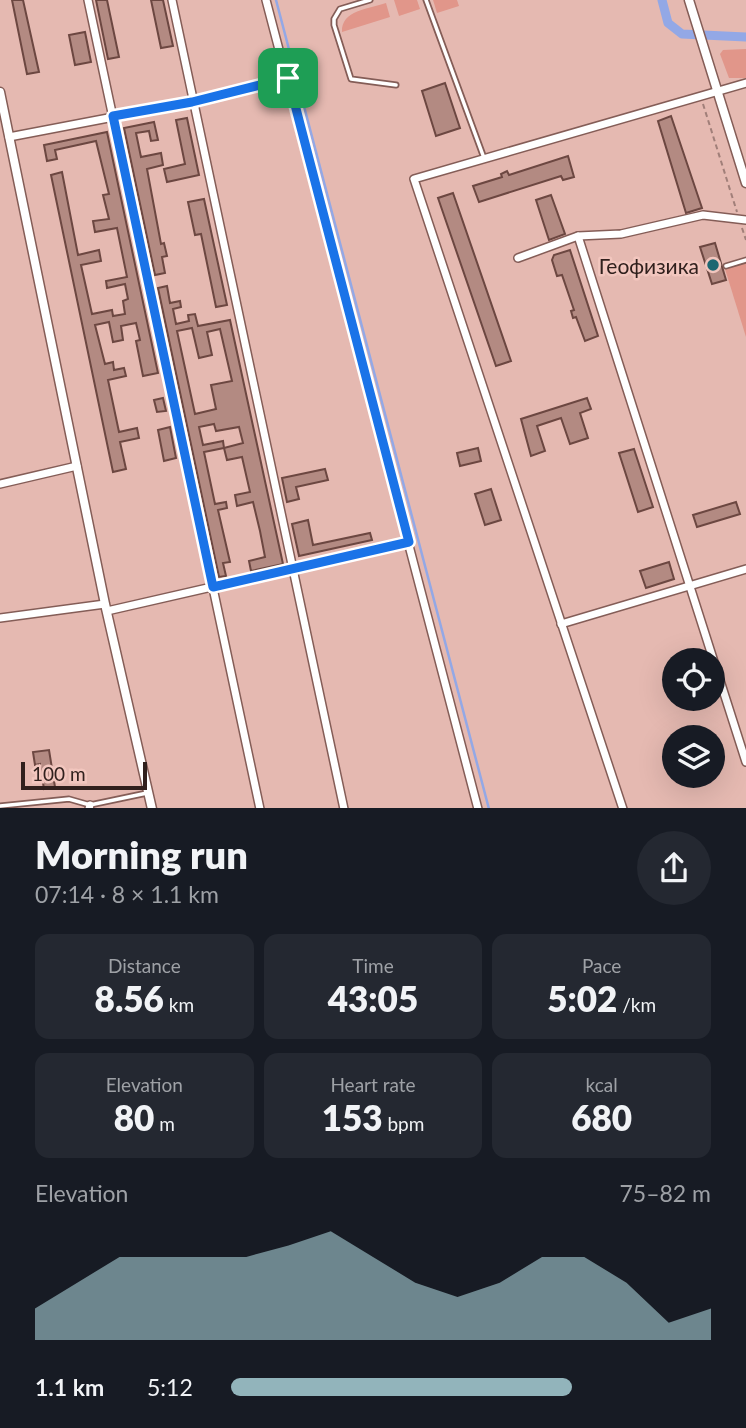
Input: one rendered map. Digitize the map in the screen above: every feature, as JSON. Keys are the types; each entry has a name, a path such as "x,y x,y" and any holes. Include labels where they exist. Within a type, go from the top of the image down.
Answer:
{"street":[{"path":"88,0 260,808"},
{"path":"172,0 344,808"},
{"path":"266,0 478,808"},
{"path":"689,0 746,183"},
{"path":"9,137 192,102 288,78"},
{"path":"623,808 414,179 717,89 746,83"},
{"path":"0,92 106,608 152,808"},
{"path":"518,258 578,236 621,234 703,215 743,220"},
{"path":"578,236 746,762"},
{"path":"0,484 77,466"},
{"path":"0,618 106,608 213,587 409,542"},
{"path":"561,624 746,569"}],"lane":[{"path":"370,0 340,9 334,26 351,79 396,85"},
{"path":"426,0 484,158"},
{"path":"736,150 746,146"},
{"path":"726,266 746,260"},
{"path":"0,806 69,799 89,807 149,792"}],"path":[{"path":"702,102 743,220 746,240"}],"shaded area":[{"path":"394,0 417,0 420,9 399,16"},
{"path":"433,0 457,0 459,6 437,13"},
{"path":"386,3 390,17 342,32 346,19 351,15"},
{"path":"746,49 746,78 729,78 720,54 723,50"},
{"path":"746,263 746,337 725,269"}],"building":[{"path":"12,0 23,0 39,72 27,74"},
{"path":"96,0 107,0 119,57 108,59"},
{"path":"151,0 163,0 173,46 161,48"},
{"path":"85,32 91,62 75,65 69,35"},
{"path":"445,83 460,128 436,136 422,91"},
{"path":"671,116 702,208 686,213 658,121"},
{"path":"187,118 199,175 167,182 164,169 185,164 176,120"},
{"path":"154,122 158,140 151,141 149,131 136,133 141,157 161,153 163,165 147,169 161,244 164,243 167,256 162,257 165,273 155,275 124,128"},
{"path":"107,132 158,373 143,376 136,341 140,340 136,323 121,326 123,340 113,342 109,322 95,325 105,364 113,362 114,370 124,368 126,376 108,380 119,432 137,428 139,438 120,442 126,469 113,472 51,175 62,172 78,255 99,250 101,261 81,265 92,314 112,310 113,316 125,314 123,301 128,299 125,284 107,288 106,281 127,277 117,228 95,232 93,221 109,219 103,195 109,194 96,141 55,150 57,159 47,161 44,145"},
{"path":"568,156 574,177 563,180 561,176 479,202 473,186 502,177 501,174 507,171 509,175"},
{"path":"453,193 511,361 496,366 438,198"},
{"path":"551,195 565,234 549,240 536,200"},
{"path":"204,199 227,305 216,307 201,234 195,235 188,202"},
{"path":"715,243 726,280 712,284 700,247"},
{"path":"570,250 598,336 585,341 576,317 573,318 571,311 574,310 562,275 557,276 552,260 554,255"},
{"path":"167,286 170,303 180,301 181,307 173,309 176,324 189,321 188,315 195,314 198,326 230,320 283,564 251,571 249,561 265,557 253,502 237,506 235,495 250,492 242,457 227,460 224,448 204,452 215,504 226,502 227,508 218,510 230,562 223,563 226,576 219,577 158,288","holes":["192,328 199,358 212,355 207,332 220,329 232,381 211,385 216,409 195,414 177,331","214,424 216,431 239,427 243,443 224,448 223,441 203,445 199,427"]},
{"path":"163,398 166,411 157,412 154,400"},
{"path":"587,398 591,409 580,413 588,438 570,444 561,418 537,426 545,451 531,456 521,419"},
{"path":"170,427 176,458 164,461 158,430"},
{"path":"478,448 481,461 460,466 457,453"},
{"path":"634,449 653,507 638,512 619,453"},
{"path":"325,469 328,480 296,487 299,499 287,502 282,478"},
{"path":"491,489 501,520 485,525 475,494"},
{"path":"736,502 740,514 697,527 693,515"},
{"path":"308,520 313,545 370,533 372,540 299,556 292,524"},
{"path":"669,562 674,579 646,588 640,571"},
{"path":"49,750 55,787 44,789 40,764 35,765 33,752"}],"waterway":[{"path":"276,0 489,808"},
{"path":"662,0 668,23 682,34 746,37"}],"place":[{"name":"Геофизика","path":"713,265"}],"route":[{"path":"288,78 409,542 213,587 113,116 192,102 288,78"}]}
